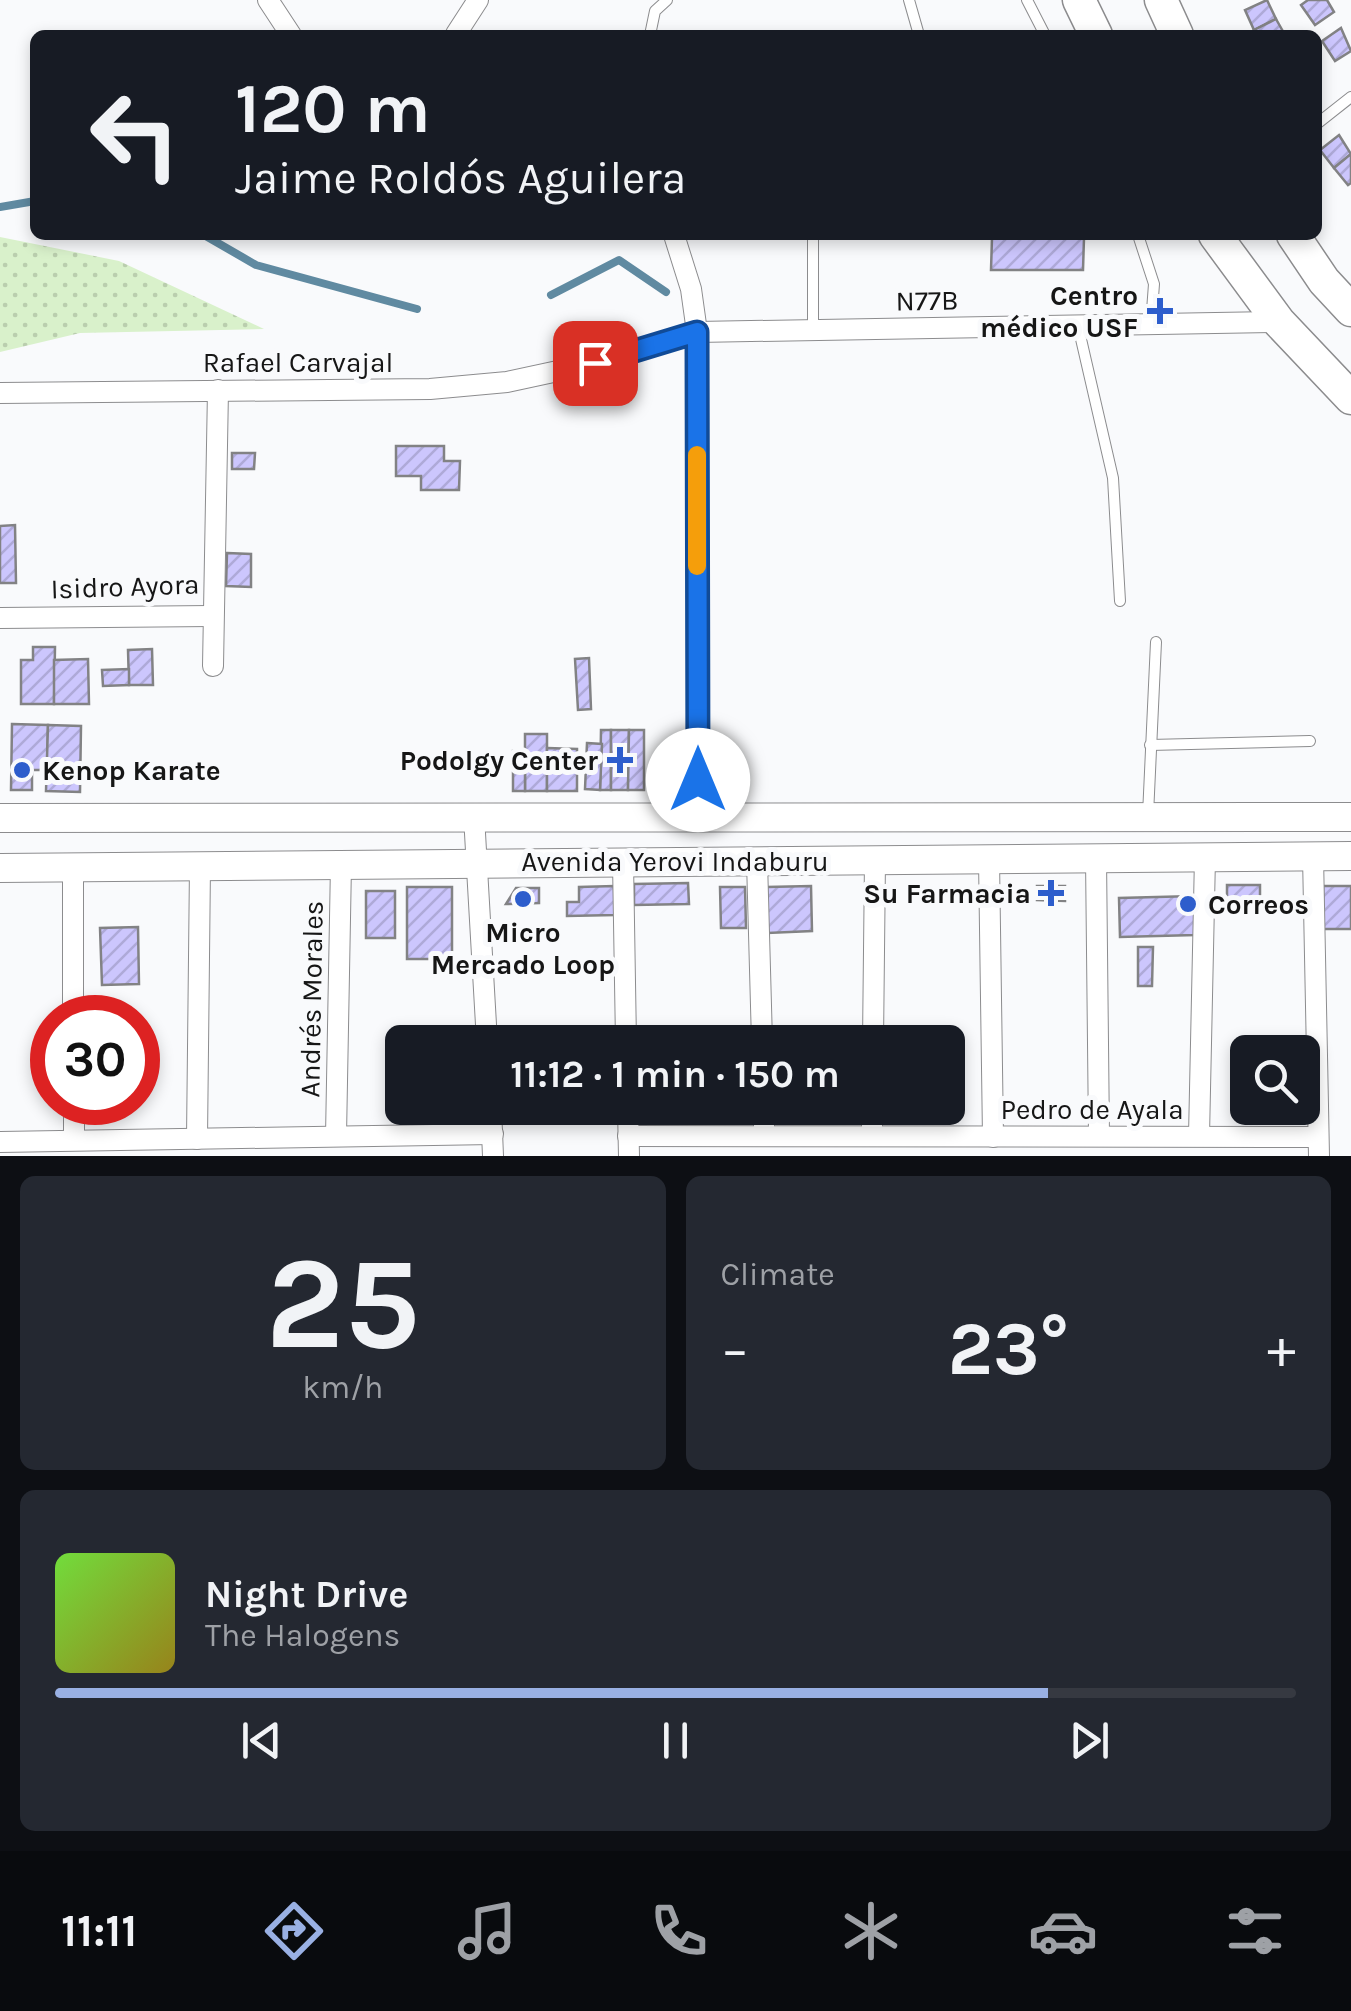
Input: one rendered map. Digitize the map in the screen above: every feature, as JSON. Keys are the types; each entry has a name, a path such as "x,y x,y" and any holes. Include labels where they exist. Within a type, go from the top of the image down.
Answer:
{"main road":[{"path":"1079,0 1094,30"},
{"path":"1161,0 1175,30"},
{"path":"1219,240 1279,322 1351,398"},
{"path":"1297,240 1324,281 1351,310"}],"street":[{"path":"268,0 289,30"},
{"path":"459,30 478,0"},
{"path":"676,240 691,289 697,332 698,817"},
{"name":"N77B","path":"697,332 1279,322"},
{"name":"Rafael Carvajal","path":"0,394 430,390 507,382 595,363 697,332"},
{"name":"Isidro Ayora","path":"0,618 211,616 218,390"},
{"path":"211,616 212,666"},
{"path":"474,816 486,1025"},
{"name":"Avenida Yerovi Indaburu","path":"0,818 1351,817"},
{"path":"1313,856 1317,1146"},
{"name":"Avenida Yerovi Indaburu","path":"0,868 1351,856"},
{"path":"1199,1136 1205,857"},
{"path":"1096,858 1100,1136"},
{"path":"989,859 993,1137"},
{"path":"873,1025 875,860"},
{"path":"756,861 761,1025"},
{"path":"624,862 626,1025"},
{"name":"Andrés Morales","path":"336,1136 340,864"},
{"path":"197,1140 200,866"},
{"path":"73,867 73,995"},
{"path":"74,1125 74,1140"},
{"path":"492,1125 492,1156"},
{"path":"764,1125 764,1136"},
{"path":"872,1125 872,1136"},
{"path":"0,1142 493,1134"},
{"name":"Pedro de Ayala","path":"628,1146 764,1136 1199,1136 1317,1146"}],"lane":[{"path":"651,30 655,11 666,0"},
{"path":"909,0 918,30"},
{"path":"1027,0 1043,30"},
{"path":"1322,121 1351,96"},
{"path":"813,330 814,240"},
{"path":"1140,240 1154,284 1151,324"},
{"path":"1078,324 1113,478 1120,601"},
{"path":"1148,816 1156,642"},
{"path":"1150,745 1310,741"}],"green space":[{"path":"0,237 119,261 264,329 80,333 0,352"}],"building":[{"path":"1267,0 1276,19 1254,30 1245,10"},
{"path":"1308,0 1327,0 1334,12 1315,25 1301,5"},
{"path":"1276,19 1282,30 1254,30"},
{"path":"1341,28 1351,51 1335,61 1322,41"},
{"path":"1339,135 1351,154 1334,168 1322,148"},
{"path":"1351,154 1351,183 1348,185 1334,168"},
{"path":"992,240 1084,240 1083,270 991,270"},
{"path":"396,446 444,446 444,461 460,461 459,490 421,490 421,476 396,476"},
{"path":"232,453 255,453 254,469 232,469"},
{"path":"15,525 16,583 0,583 0,526"},
{"path":"227,553 251,554 251,587 226,586"},
{"path":"33,647 55,647 54,704 21,704 21,660 33,660"},
{"path":"152,649 153,685 129,685 128,650"},
{"path":"589,658 591,709 578,710 575,659"},
{"path":"88,659 89,704 54,704 54,660"},
{"path":"129,669 129,685 103,686 102,670"},
{"path":"12,724 48,725 47,770 32,770 32,790 11,790"},
{"path":"48,725 81,726 80,792 46,791"},
{"path":"601,730 611,730 611,790 600,790"},
{"name":"Podolgy Center","path":"611,730 629,730 628,790 611,790"},
{"path":"629,730 644,730 644,790 628,790"},
{"path":"525,734 547,734 547,791 525,791"},
{"path":"587,743 602,744 600,790 585,789"},
{"path":"547,748 577,749 577,791 547,791"},
{"path":"513,751 525,751 525,791 513,791"},
{"path":"688,883 689,904 634,905 634,884"},
{"path":"1227,885 1260,885 1260,900 1227,901"},
{"path":"614,886 615,915 567,916 567,902 579,902 579,887"},
{"path":"811,886 812,931 768,933 767,887"},
{"name":"Su Farmacia","path":"1037,886 1065,886 1065,901 1037,900"},
{"path":"1323,886 1351,886 1351,929 1323,929"},
{"path":"407,887 452,887 452,959 407,959"},
{"path":"720,887 745,887 746,928 721,928"},
{"name":"Micro Mercado Loop","path":"516,888 539,888 539,903 506,904"},
{"path":"366,891 395,891 395,938 366,938"},
{"path":"1194,896 1195,935 1120,937 1119,898"},
{"path":"138,927 139,984 102,985 100,928"},
{"path":"1138,947 1153,947 1152,986 1138,986"}],"waterway":[{"path":"0,207 30,202"},
{"path":"213,240 256,265 417,309"},
{"path":"551,295 619,260 666,292"}],"slow traffic":[{"path":"697,455 697,566"}],"place":[{"name":"Centro médico USF","path":"1160,311"},
{"name":"Podolgy Center","path":"620,760"},
{"name":"Kenop Karate","path":"22,770"},
{"name":"Su Farmacia","path":"1051,893"},
{"name":"Micro Mercado Loop","path":"523,899"},
{"name":"Correos","path":"1188,904"}],"route":[{"path":"595,363 697,332 698,780"}]}
